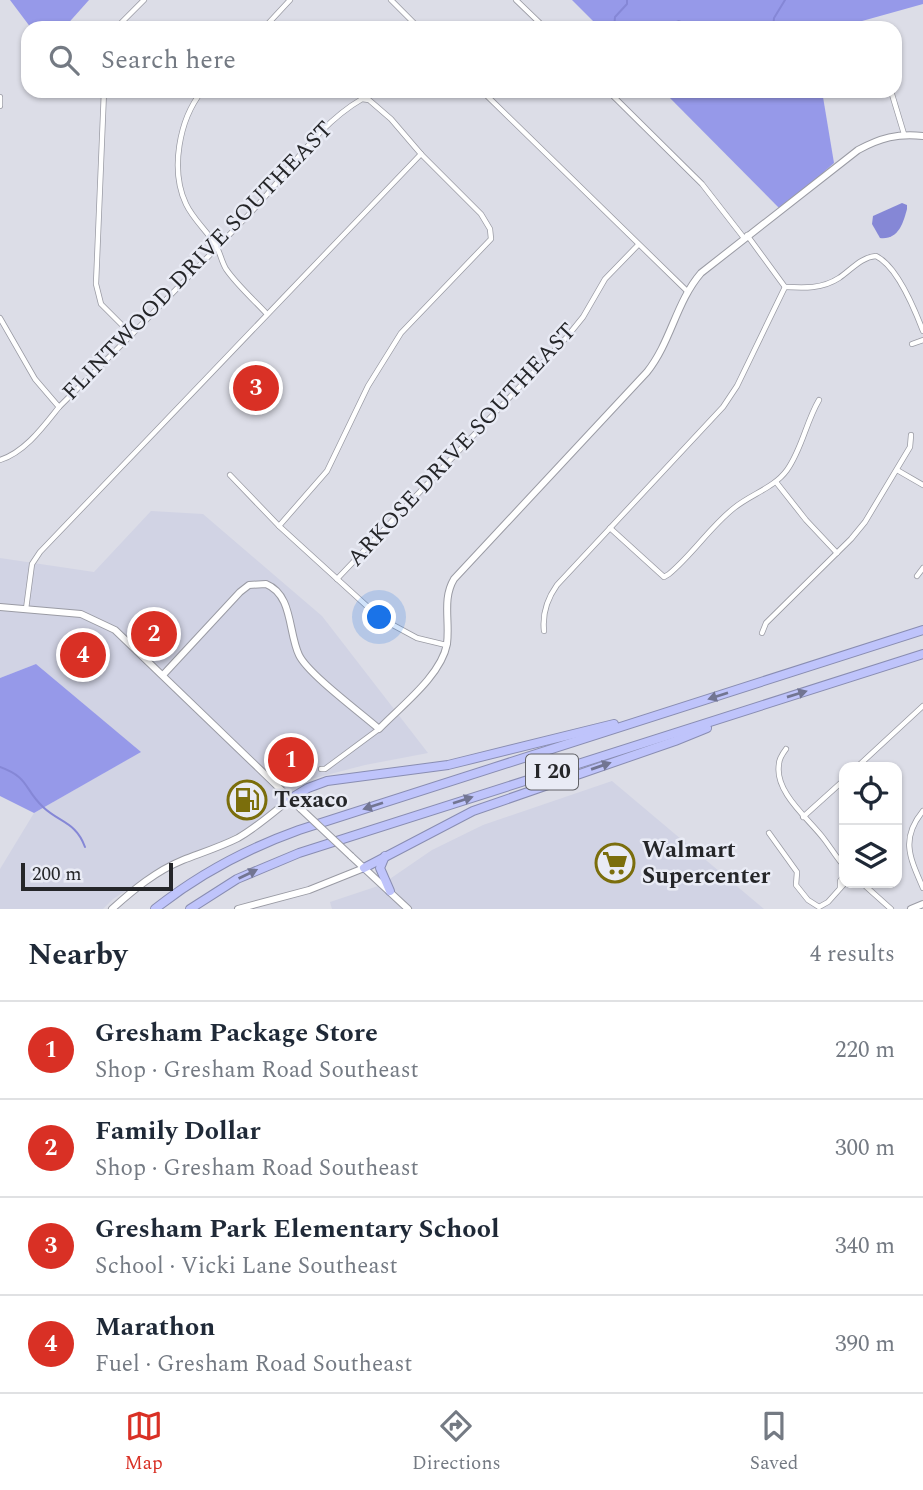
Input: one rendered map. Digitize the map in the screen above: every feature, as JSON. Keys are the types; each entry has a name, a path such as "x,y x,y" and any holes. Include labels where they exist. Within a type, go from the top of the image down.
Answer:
{"highway":[{"name":"I 20","path":"155,909 220,864 279,837 923,630"},
{"name":"I 20","path":"190,909 237,879 299,853 923,654"},
{"path":"290,799 327,781 448,765 695,703"},
{"path":"364,868 473,811 675,741 758,707"},
{"path":"385,856 380,868 390,891"}],"street":[{"path":"123,21 144,0"},
{"path":"270,21 290,0"},
{"path":"391,0 412,21"},
{"path":"516,0 538,21"},
{"path":"0,97 0,106"},
{"path":"104,98 96,284 101,304 132,335"},
{"path":"197,98 183,128 179,182 190,210 218,247 228,271 266,313"},
{"path":"489,98 687,291"},
{"path":"615,98 702,184 785,287"},
{"path":"893,98 904,134"},
{"name":"FLINTWOOD DRIVE SOUTHEAST","path":"0,460 15,454 23,447 257,206 318,134 338,115 362,99 369,100 391,119 481,214 490,229 491,239 401,333 376,371 327,471 279,526"},
{"path":"321,769 325,769 379,729 433,673 444,656 447,596 454,579 647,372 666,343 687,291 708,266 858,150 887,137 904,134 923,136"},
{"path":"26,609 32,564 40,552 421,153"},
{"name":"ARKOSE DRIVE SOUTHEAST","path":"337,579 566,338 583,317 605,279 638,245"},
{"path":"785,287 823,286 838,279 862,260 876,256 891,268 923,331"},
{"path":"544,631 542,618 551,593 723,407 737,386 785,287"},
{"path":"0,318 35,379 59,407"},
{"path":"912,344 923,340"},
{"path":"610,528 664,579 734,508 776,482 794,460 819,400"},
{"path":"762,633 766,623 865,522 910,447 911,435"},
{"path":"897,470 923,485"},
{"path":"230,475 279,526 388,624 417,638 446,645"},
{"path":"776,482 837,553"},
{"path":"917,576 923,568"},
{"path":"163,675 240,592 249,585 266,583 281,594 295,645 305,665 379,729"},
{"path":"0,607 83,615 102,622 127,640 290,799 408,909"},
{"path":"862,762 923,706"},
{"path":"786,749 779,762 779,776 783,788 839,860"},
{"path":"803,817 839,785"},
{"path":"112,909 158,873 235,839 262,822 290,799"},
{"path":"923,811 909,836 911,860 923,888"},
{"path":"769,833 797,872 796,885 813,904 819,907 824,905 840,888"},
{"path":"238,909 309,890 364,868"},
{"path":"868,888 891,909"},
{"path":"911,909 923,904"}],"shaded area":[{"path":"10,0 89,0 70,21 26,21"},
{"path":"572,0 923,0 923,4 862,21 593,21"},
{"path":"670,98 823,98 834,163 781,210"},
{"path":"902,203 907,205 907,209 899,230 891,236 880,238 872,224 873,216"},
{"path":"151,511 203,514 322,616 428,753 311,779 247,829 170,862 113,899 103,909 0,909 0,869 34,813 140,752 36,664 0,678 0,558 94,572"},
{"path":"36,664 141,752 34,813 0,796 0,678"},
{"path":"612,781 764,909 332,909 330,902 381,885 432,850 483,825"}],"waterway":[{"path":"615,21 627,0"},
{"path":"774,21 785,0"},
{"path":"0,767 22,779 43,807 77,832 85,847"}],"place":[{"name":"Gresham Park Elementary School","path":"256,388"},
{"name":"Family Dollar","path":"154,634"},
{"name":"Marathon","path":"83,655"},
{"name":"Gresham Package Store","path":"291,760"},
{"name":"Texaco","path":"247,800"},
{"name":"Walmart Supercenter","path":"615,863"}]}
